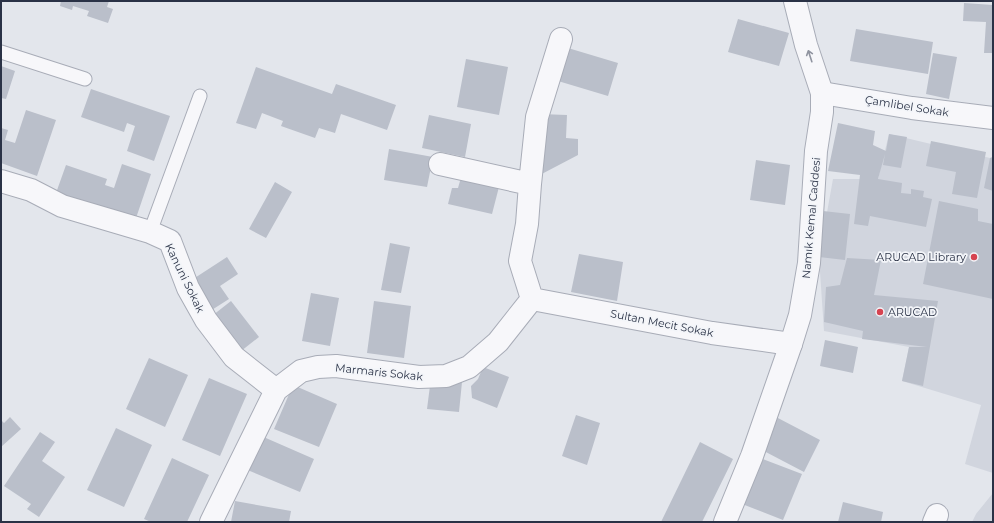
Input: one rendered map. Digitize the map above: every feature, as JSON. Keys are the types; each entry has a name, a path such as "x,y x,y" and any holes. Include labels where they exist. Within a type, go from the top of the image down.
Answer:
{"street":[{"name":"Namık Kemal Caddesi","path":"725,522 752,456 792,344 800,315 809,264 816,151 822,112 822,93 806,46 795,1"},
{"path":"532,299 520,261 527,224 537,117 560,39"},
{"name":"Çamlibel Sokak","path":"822,93 912,108 993,118"},
{"path":"440,164 530,184"},
{"name":"Kanuni Sokak","path":"1,181 32,190 62,206 150,232 170,241 188,288 206,320 234,357 276,390"},
{"name":"Sultan Mecit Sokak","path":"532,299 712,333 792,344"},
{"name":"Marmaris Sokak","path":"211,522 276,390 301,371 318,367 336,366 419,377 446,376 469,367 498,342 532,299"}],"lane":[{"path":"1,52 85,79"},
{"path":"150,232 200,96"}],"shaded area":[{"path":"889,134 990,158 993,157 993,473 965,464 981,405 902,381 909,347 824,331 819,257 833,179 878,179"},
{"path":"993,493 993,522 972,522 976,514"}],"building":[{"path":"61,1 109,1 107,7 113,9 108,23 87,16 89,11 73,6 72,10 60,6"},
{"path":"964,3 993,5 993,53 984,53 986,22 963,21"},
{"path":"738,19 789,33 779,66 728,52"},
{"path":"856,29 933,42 928,74 850,61"},
{"path":"568,48 618,63 608,96 558,81"},
{"path":"933,53 957,57 949,99 926,94"},
{"path":"466,59 508,67 499,115 457,107"},
{"path":"1,66 15,71 6,99 1,98"},
{"path":"256,67 332,94 336,84 396,105 387,130 341,114 335,133 319,128 315,138 281,126 283,121 262,113 256,129 236,123"},
{"path":"91,89 170,116 154,161 127,151 135,126 127,123 124,132 81,117"},
{"path":"26,110 56,120 37,176 1,163 1,128 8,130 5,140 15,143"},
{"path":"540,114 567,115 566,138 578,139 578,155 536,177"},
{"path":"429,115 471,124 465,157 422,148"},
{"path":"838,123 875,131 873,145 886,151 889,134 907,137 901,168 883,165 885,154 878,179 902,183 901,193 911,194 911,189 924,191 923,197 932,199 926,227 870,216 868,226 854,224 860,175 828,171"},
{"path":"931,141 986,152 977,198 952,194 956,172 926,166"},
{"path":"389,149 433,157 427,187 384,180"},
{"path":"993,157 993,191 984,188 990,158"},
{"path":"756,160 790,165 785,205 750,200"},
{"path":"122,164 151,174 135,221 56,193 66,165 107,179 105,185 114,188"},
{"path":"462,174 500,183 492,214 448,204 452,188 458,188"},
{"path":"275,182 292,192 266,238 249,229"},
{"path":"939,201 978,209 978,221 993,224 993,299 923,284"},
{"path":"823,211 850,214 845,260 819,257"},
{"path":"390,243 410,247 401,293 381,290"},
{"path":"579,254 623,262 617,301 571,292"},
{"path":"227,257 238,274 220,286 229,299 207,313 187,283"},
{"name":"ARUCAD","path":"847,258 881,260 874,295 938,301 923,386 902,381 909,347 927,347 862,339 863,331 824,322 826,287 840,285"},
{"path":"311,293 339,298 330,346 302,341"},
{"path":"231,301 259,337 236,355 208,319"},
{"path":"374,301 411,306 404,358 367,353"},
{"path":"825,340 858,347 853,373 820,366"},
{"path":"149,358 188,375 165,427 126,409"},
{"path":"483,367 509,377 497,408 472,398 471,386 478,379"},
{"path":"209,378 247,394 220,456 182,440"},
{"path":"431,378 462,382 459,412 427,409"},
{"path":"293,385 337,404 319,447 274,429"},
{"path":"576,415 600,423 587,465 562,456"},
{"path":"10,417 21,429 1,447 1,420 4,423"},
{"path":"776,417 820,440 804,472 760,449"},
{"path":"116,428 152,445 124,507 87,490"},
{"path":"40,432 55,442 42,461 65,477 39,517 27,509 31,504 4,486"},
{"path":"259,435 314,459 300,492 245,469"},
{"path":"700,442 733,459 702,522 661,522"},
{"path":"755,456 802,474 783,520 737,502"},
{"path":"172,458 209,475 187,522 151,522 144,519"},
{"path":"235,501 291,511 289,522 231,522"},
{"path":"843,502 883,512 881,522 838,522"}],"place":[{"name":"ARUCAD Library","path":"974,257"},
{"name":"ARUCAD","path":"880,312"}]}
